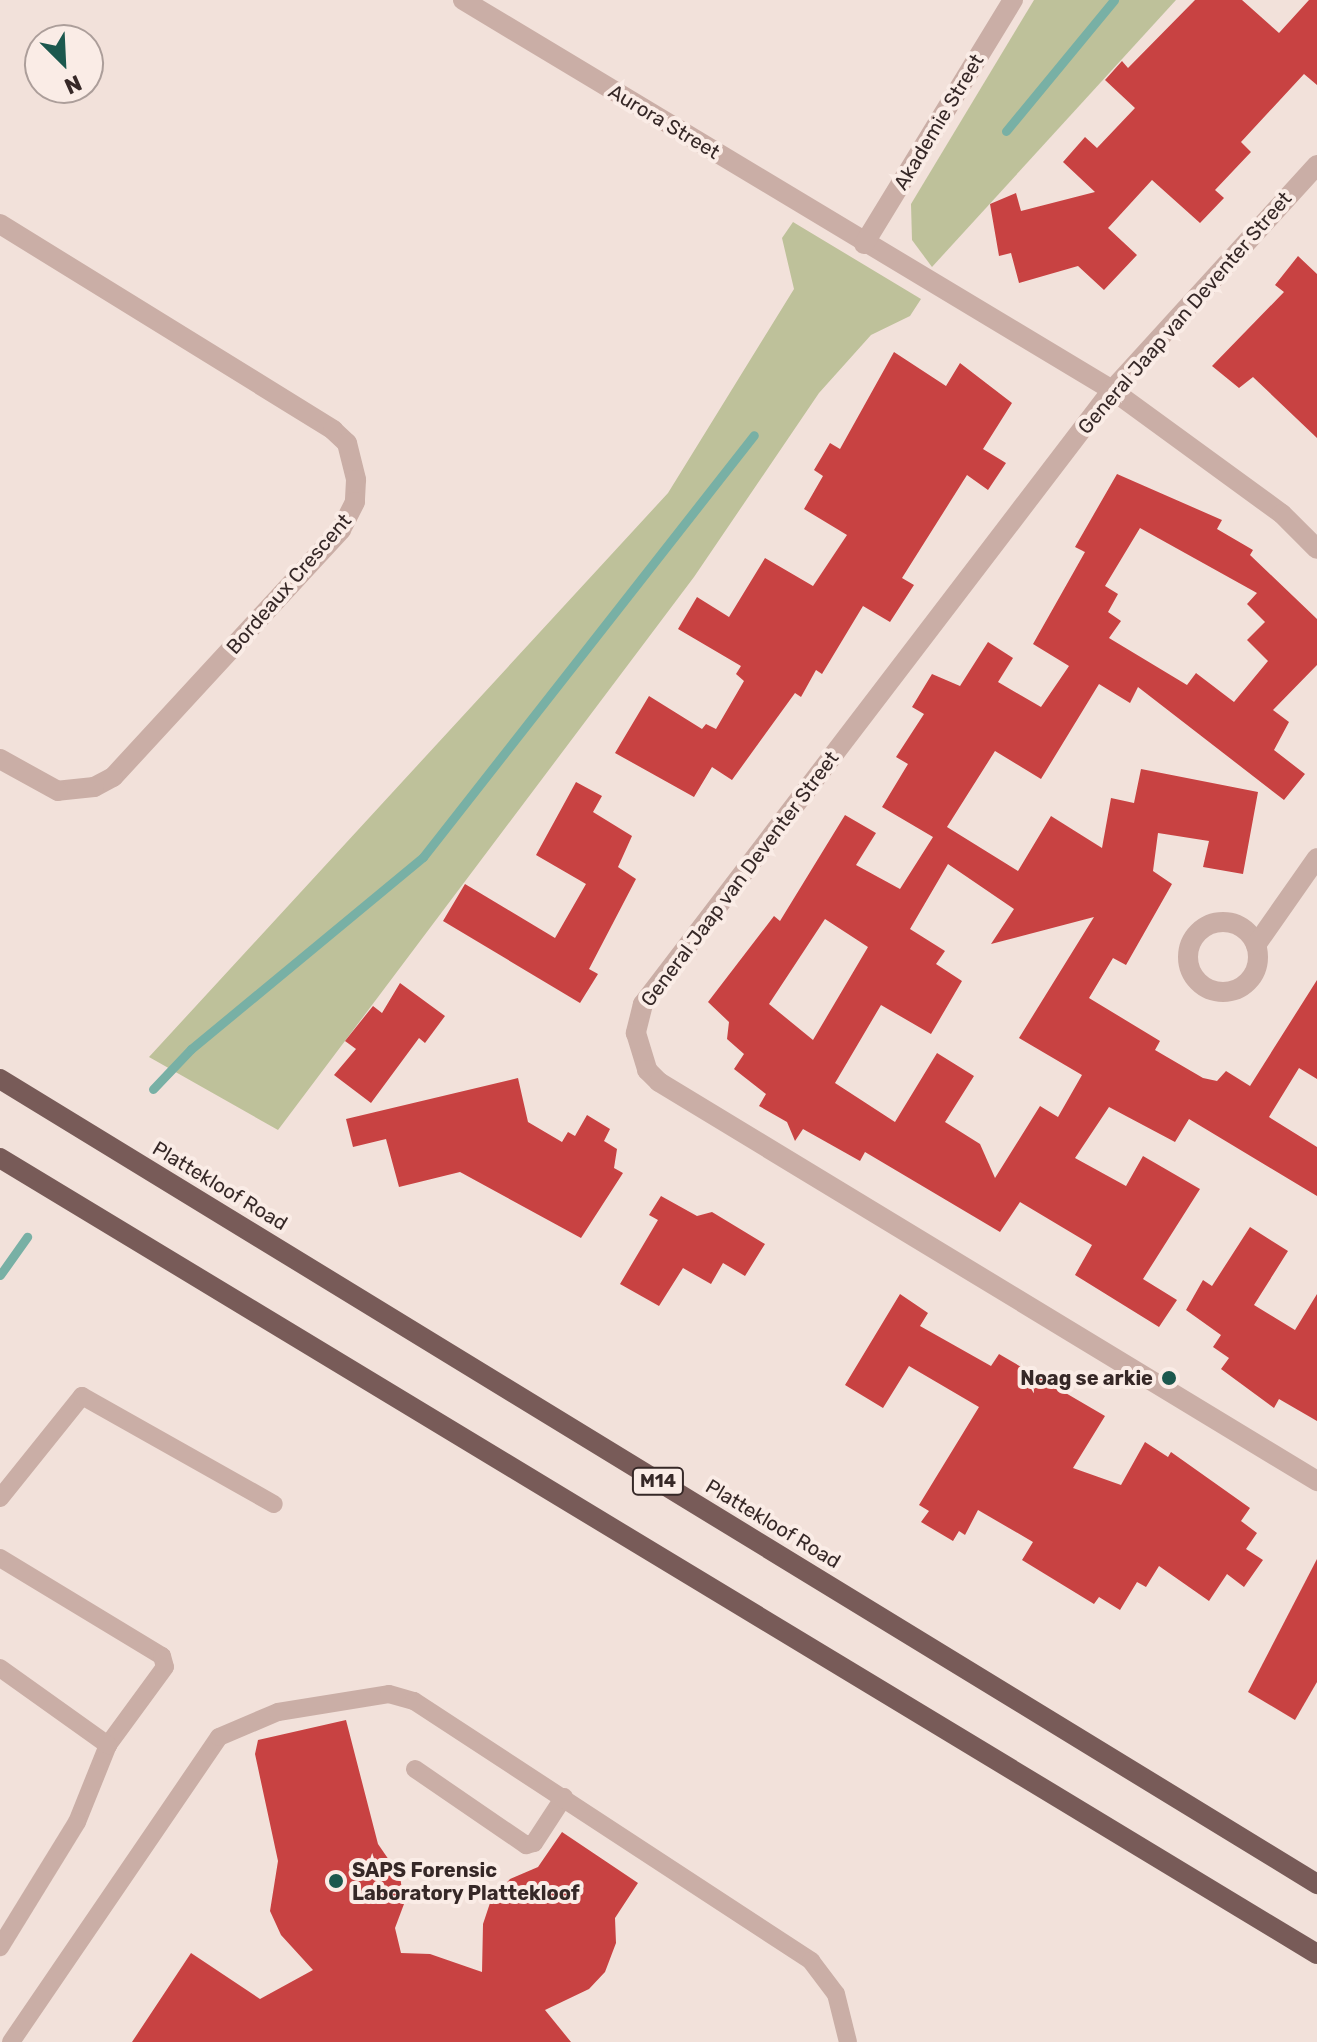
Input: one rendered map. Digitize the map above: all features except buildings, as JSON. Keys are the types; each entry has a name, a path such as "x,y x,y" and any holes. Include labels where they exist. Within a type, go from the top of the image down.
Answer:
{"main road":[{"name":"Plattekloof Road","path":"0,1079 1317,1884"},
{"path":"0,1158 1317,1954"}],"street":[{"name":"Aurora Street","path":"463,0 864,244 1112,390 1282,514 1317,549"},
{"name":"Akademie Street","path":"864,244 1013,0"},
{"name":"General Jaap van Deventer Street","path":"1317,165 1112,390 643,1004 638,1049 659,1082 1317,1481"},
{"name":"Bordeaux Crescent","path":"0,224 333,430 347,443 356,480 355,502 341,530 113,777 94,787 58,791 0,759"},
{"path":"1256,945 1317,858"}],"lane":[{"path":"0,1498 82,1396 274,1504"},
{"path":"0,1558 165,1662 108,1745 77,1822 0,1947"},
{"path":"0,1668 108,1745"},
{"path":"11,2042 187,1776 230,1728 278,1712 389,1694 414,1701 811,1961 836,1994 848,2042"},
{"path":"415,1769 526,1845 534,1843 564,1797"}],"green space":[{"path":"1034,0 1176,0 932,267 912,240 911,204"},
{"path":"793,222 921,299 910,316 871,335 819,393 694,577 278,1130 149,1057 668,493 794,289 782,238"}],"waterway":[{"path":"1006,131 1114,0"},
{"path":"153,1089 191,1049 423,857 754,435"},
{"path":"0,1275 27,1237"}],"place":[{"name":"Noag se arkie","path":"1169,1378"},
{"name":"SAPS Forensic Laboratory Plattekloof","path":"336,1881"}]}
